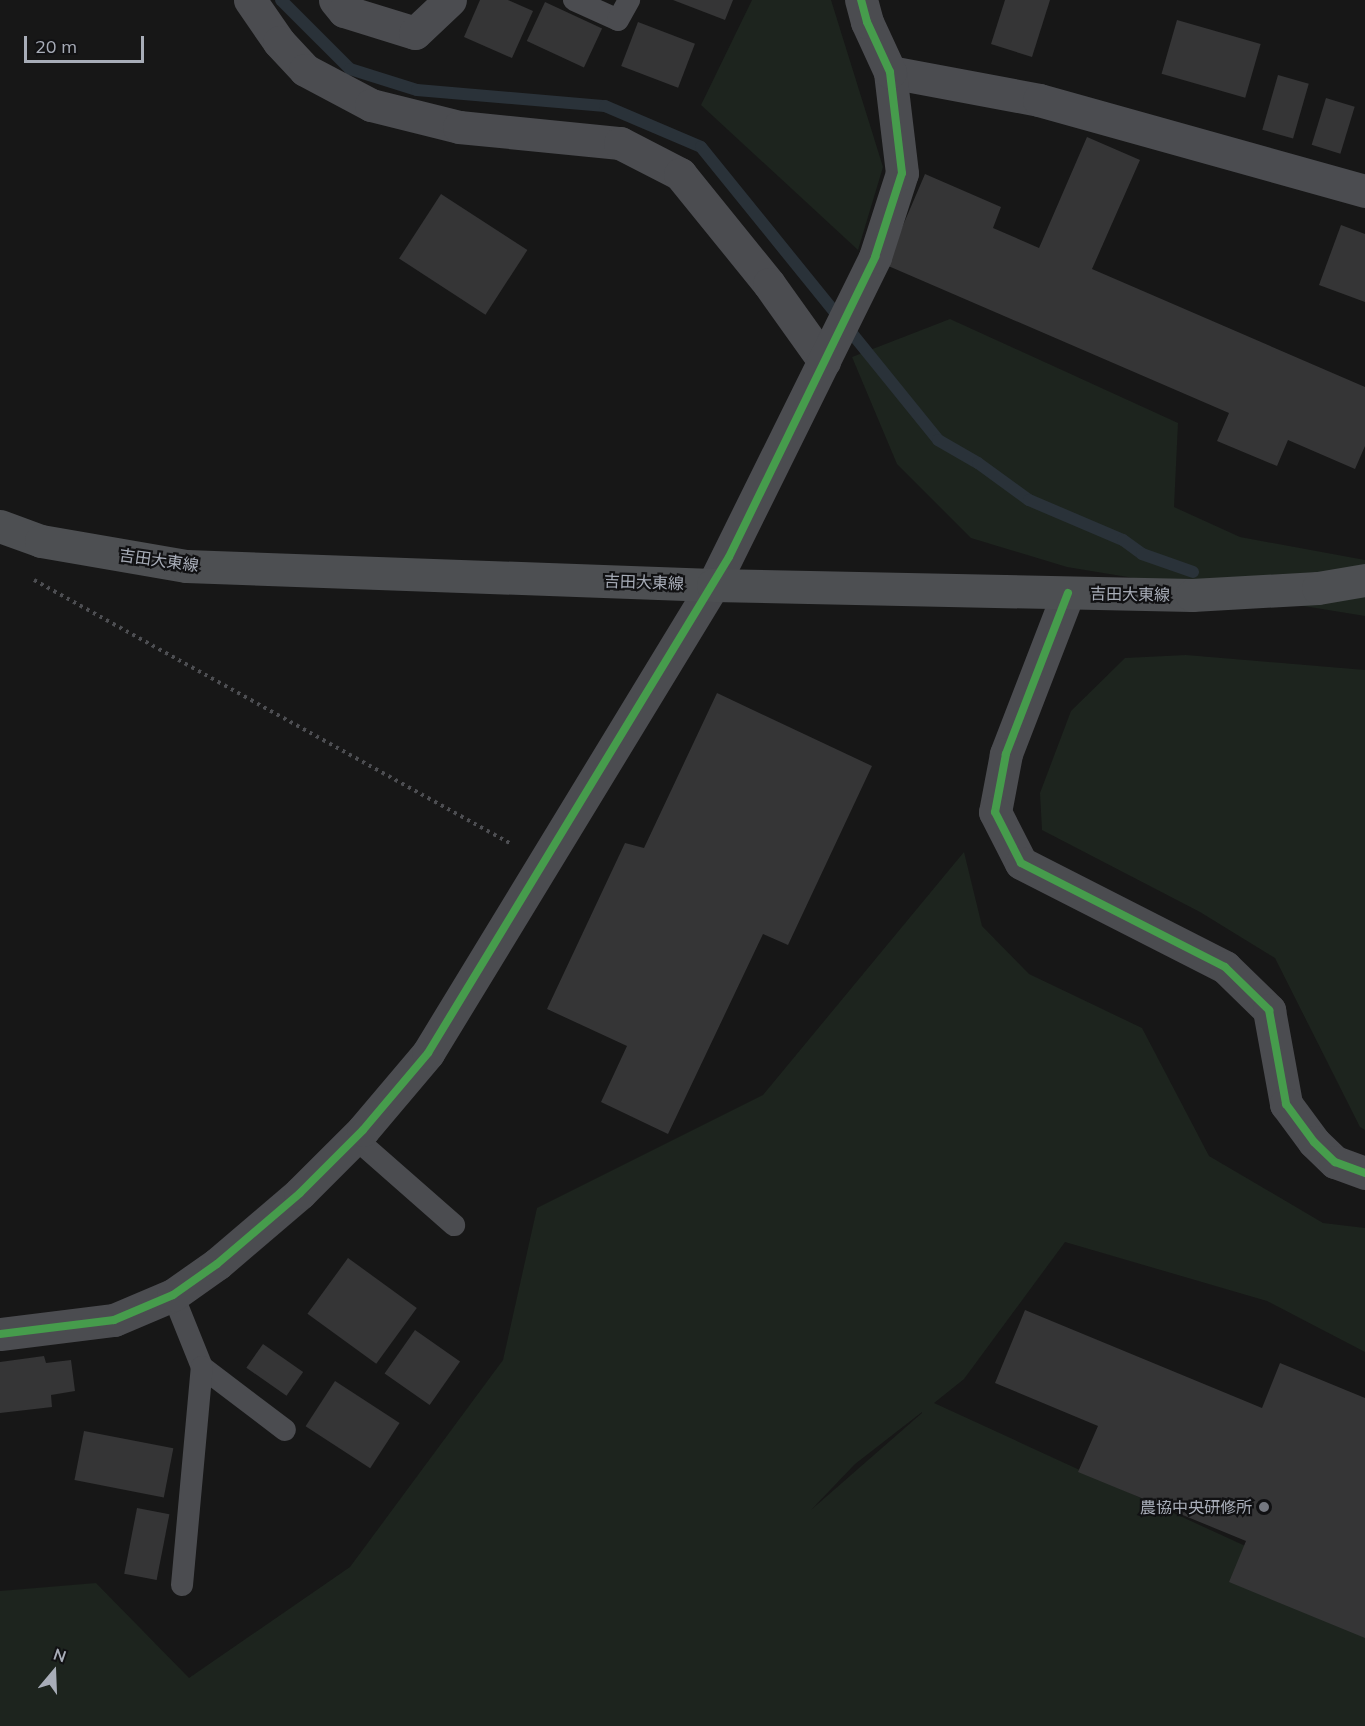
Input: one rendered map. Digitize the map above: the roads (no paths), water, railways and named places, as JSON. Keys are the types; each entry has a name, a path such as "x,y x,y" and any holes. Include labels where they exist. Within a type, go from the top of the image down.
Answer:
{"main road":[{"name":"吉田大東線","path":"0,526 41,541 186,566 713,585 1192,595 1318,588 1365,580"}],"street":[{"path":"250,0 279,42 305,70 371,105 459,127 620,142 680,174 827,354"},
{"path":"335,0 344,11 415,33 450,0"},
{"path":"0,1334 114,1320 173,1295 218,1264 300,1193 355,1138 428,1053 545,863 740,537 875,257 902,172 890,72 867,22 861,0"},
{"path":"890,72 1040,100 1365,191"},
{"path":"1068,593 1006,754 995,812 1021,863 1225,967 1269,1010 1286,1104 1314,1142 1335,1162 1365,1173"}],"lane":[{"path":"574,0 618,20 628,0"},
{"path":"355,1138 454,1225"},
{"path":"173,1295 202,1366 182,1584"},
{"path":"202,1366 285,1430"}],"waterway":[{"path":"281,0 350,69 417,90 605,106 701,147 938,440 978,463 1029,500 1123,540 1142,554 1193,572"}],"place":[{"name":"農協中央研修所","path":"1264,1507"}]}
